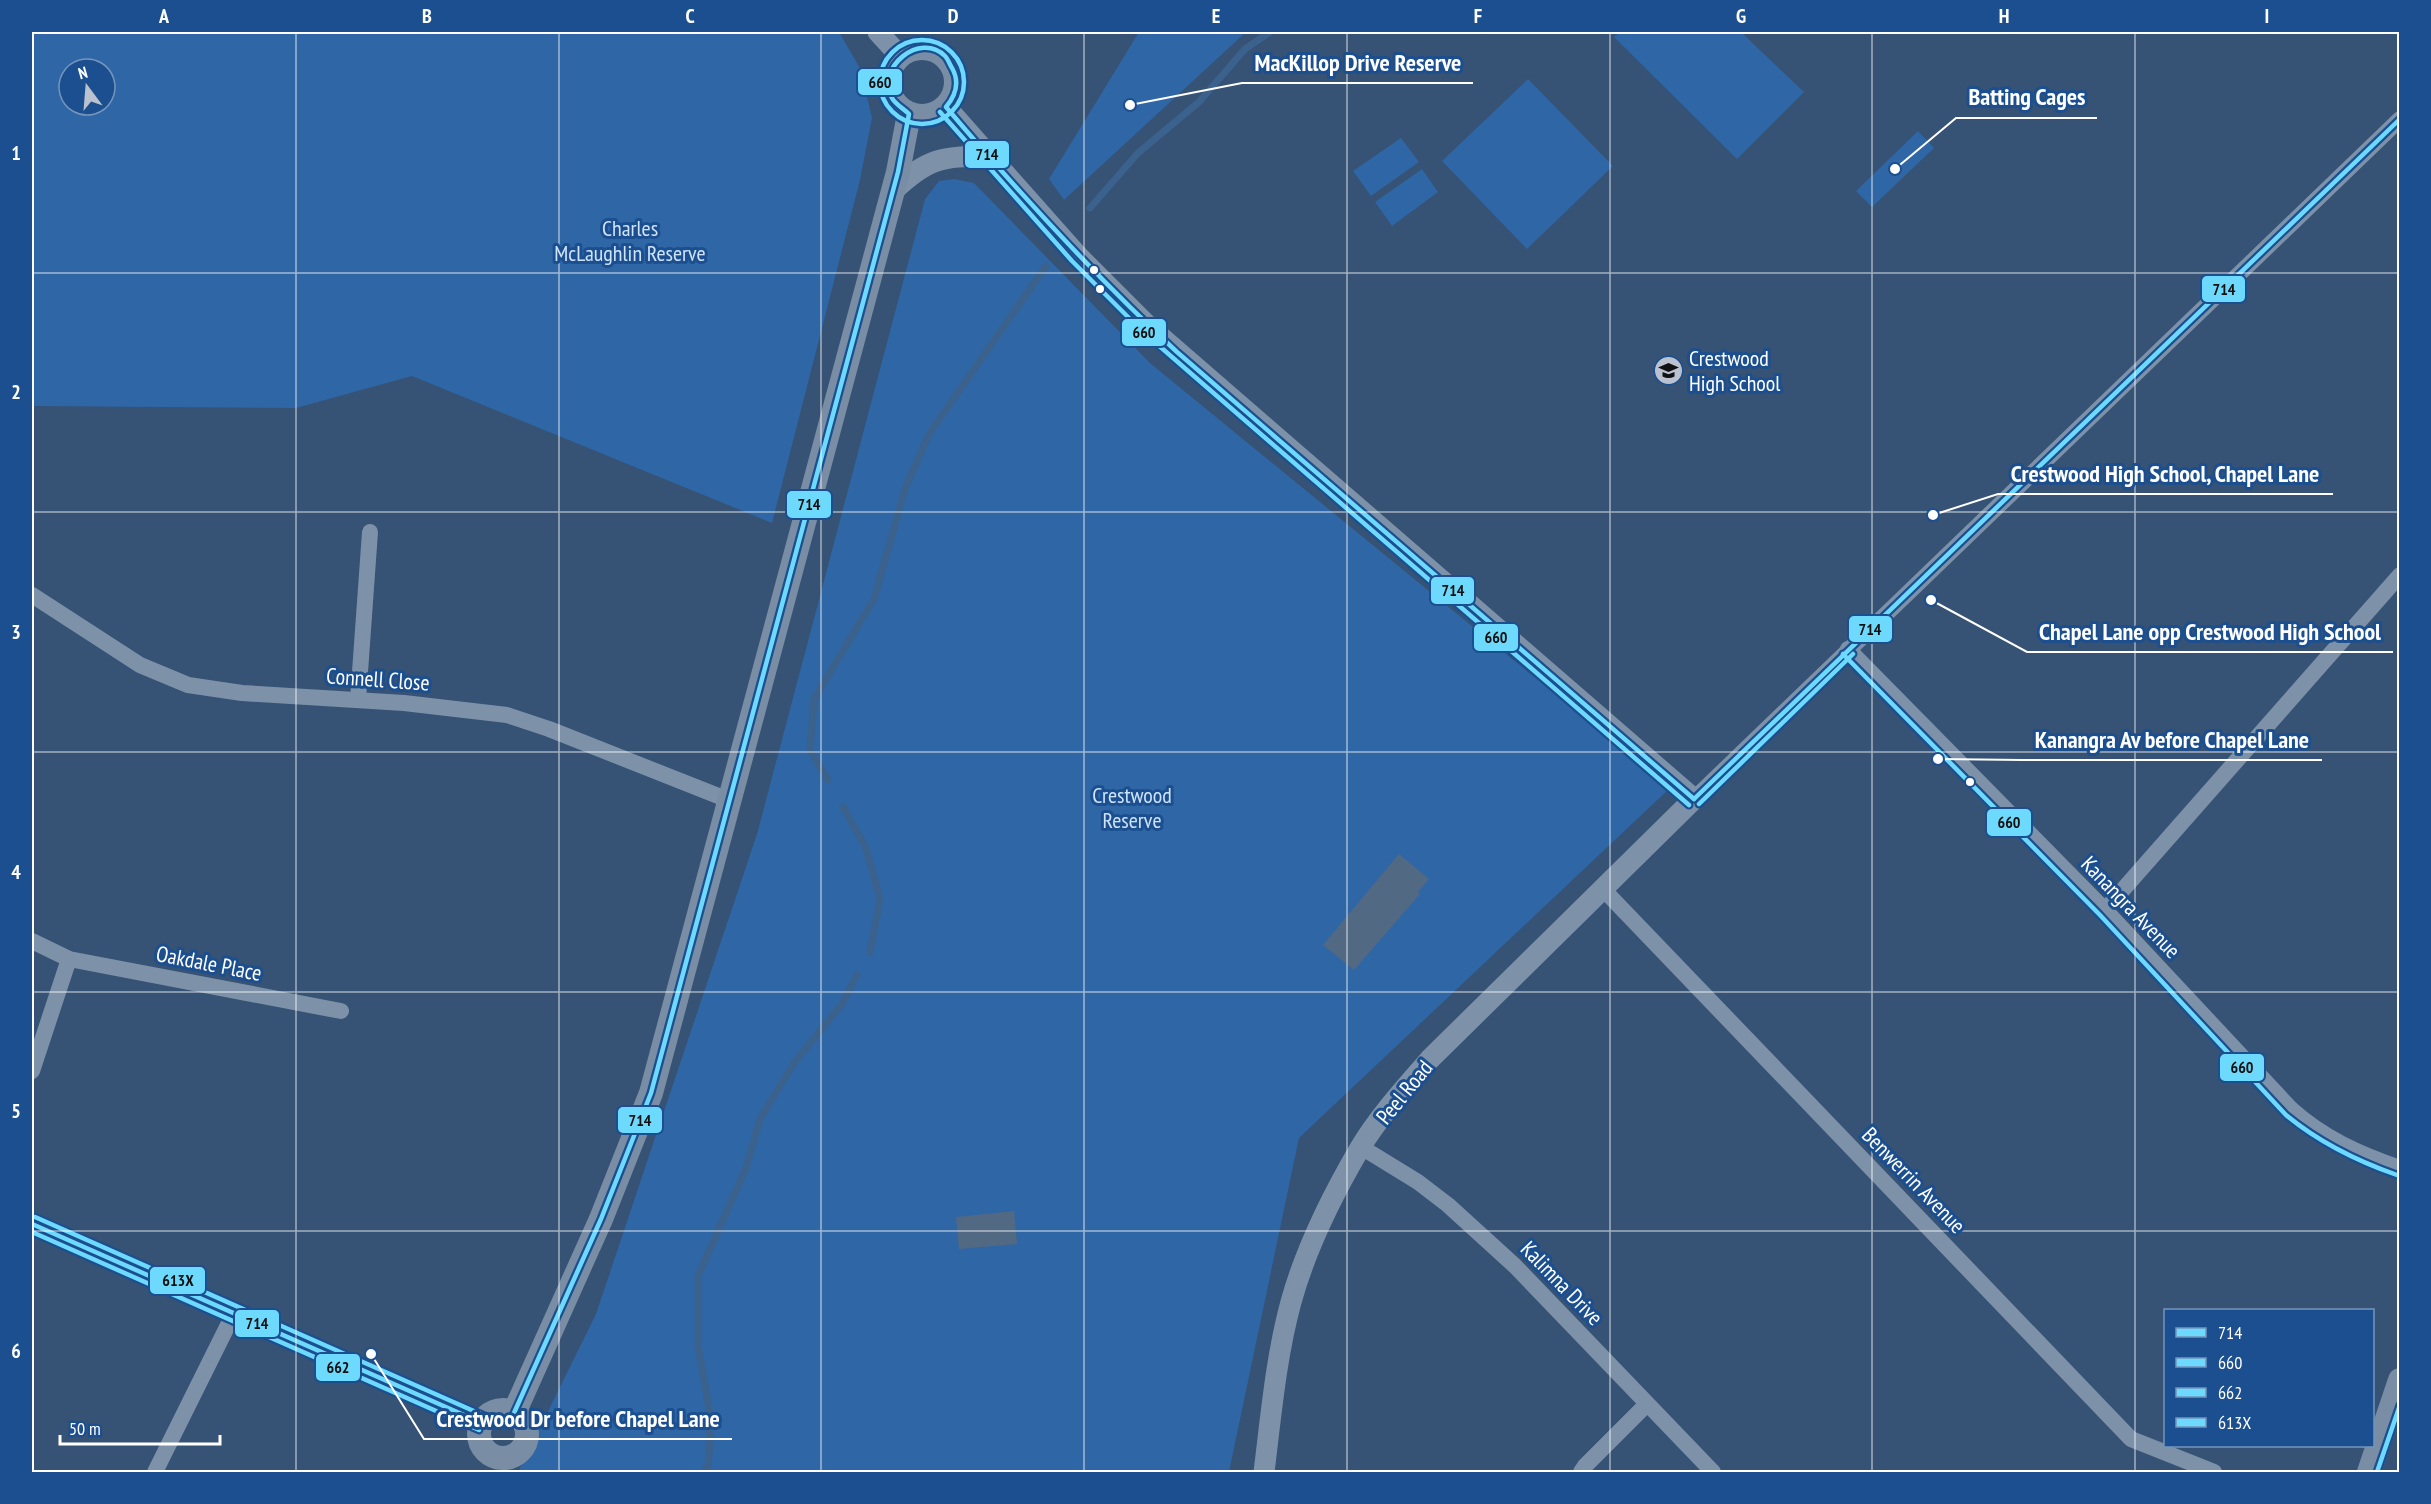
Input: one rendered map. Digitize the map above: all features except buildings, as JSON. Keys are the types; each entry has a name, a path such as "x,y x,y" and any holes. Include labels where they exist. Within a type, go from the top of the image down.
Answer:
{"main road":[{"path":"942,41 957,78 953,99 946,107 930,115 909,114 899,108 888,88 892,66 900,56 913,49 942,41"},
{"path":"514,1413 601,1218 651,1093 893,191 909,114"},
{"path":"2369,1473 2400,1380"},
{"path":"496,1411 514,1413 520,1417 526,1428 525,1443 514,1455 493,1464 481,1443 482,1423 496,1411"}],"street":[{"path":"878,32 900,56"},
{"path":"946,107 1078,255 1147,325 1694,799 2400,119"},
{"path":"893,191 907,177 926,164 946,157 988,156"},
{"path":"358,700 370,532"},
{"path":"2104,910 2400,574"},
{"name":"Connell Close","path":"32,595 140,666 188,685 242,693 438,706 507,715 549,729 731,801"},
{"name":"Kanangra Avenue","path":"1848,649 2104,910 2291,1109 2309,1125 2352,1150 2400,1168"},
{"name":"Peel Road","path":"1264,1473 1278,1364 1291,1301 1316,1238 1360,1147 1430,1059 1694,799"},
{"name":"Benwerrin Avenue","path":"1602,888 2131,1439 2214,1473"},
{"name":"Oakdale Place","path":"32,941 69,959 341,1011"},
{"path":"32,1071 69,959"},
{"name":"Kalimna Drive","path":"1360,1147 1418,1182 1480,1233 1515,1266 1713,1473"},
{"path":"32,1224 482,1423"},
{"path":"155,1473 234,1313"},
{"path":"1581,1473 1585,1466 1647,1404"}],"green space":[{"name":"Charles McLaughlin Reserve","path":"32,32 839,32 861,70 872,118 860,180 772,523 412,376 296,408 32,406"},
{"path":"1139,32 1246,32 1064,200 1049,179"},
{"path":"1620,32 1741,32 1804,92 1737,159 1614,37"},
{"path":"1528,79 1613,166 1527,249 1442,161"},
{"path":"1918,131 1934,148 1872,207 1856,191"},
{"path":"1401,138 1419,162 1371,196 1353,171"},
{"path":"1422,169 1438,192 1392,226 1375,202"},
{"name":"Crestwood Reserve","path":"954,179 974,183 1150,363 1670,788 1299,1138 1229,1472 518,1472 596,1314 757,834 925,199 939,181"}],"waterway":[{"path":"1090,208 1138,153 1199,102 1245,49 1270,32"},
{"path":"828,780 810,750 814,699 874,599 905,489 929,434 1046,266"},
{"path":"843,807 866,848 880,899 870,952"},
{"path":"703,1472 708,1466 710,1442 709,1408 698,1345 698,1276 746,1168 760,1119 794,1063 842,1004 857,975"}],"transit line":[{"name":"660","path":"922,40 938,43 957,59 964,82 961,98 945,117 922,124 906,121 887,105 880,82 883,66 899,47 922,40"},
{"name":"714","path":"514,1413 601,1219 651,1093 898,172 909,114 892,98 888,87 890,75 903,56 913,50 935,49 946,57 956,78 954,93 946,107 1058,233 1146,323 1694,799"},
{"name":"660","path":"940,112 1072,261 1142,331 1689,805"},
{"name":"714","path":"1694,799 2400,119"},
{"name":"660","path":"1843,654 2100,915 2286,1115 2339,1150 2397,1175"},
{"name":"660","path":"1699,804 1853,654"},
{"name":"613X","path":"35,1217 485,1416"},
{"name":"714","path":"32,1224 482,1423"},
{"name":"662","path":"32,1232 479,1430"},
{"name":"660","path":"2377,1472 2400,1405"}],"place":[{"name":"MacKillop Drive Reserve","path":"1130,105"},
{"name":"Batting Cages","path":"1895,169"},
{"name":"Crestwood High School","path":"1668,371"},
{"name":"Crestwood High School, Chapel Lane","path":"1933,515"},
{"name":"Chapel Lane opp Crestwood High School","path":"1931,600"},
{"name":"Kanangra Av before Chapel Lane","path":"1938,759"},
{"name":"Crestwood Dr before Chapel Lane","path":"371,1354"}]}
